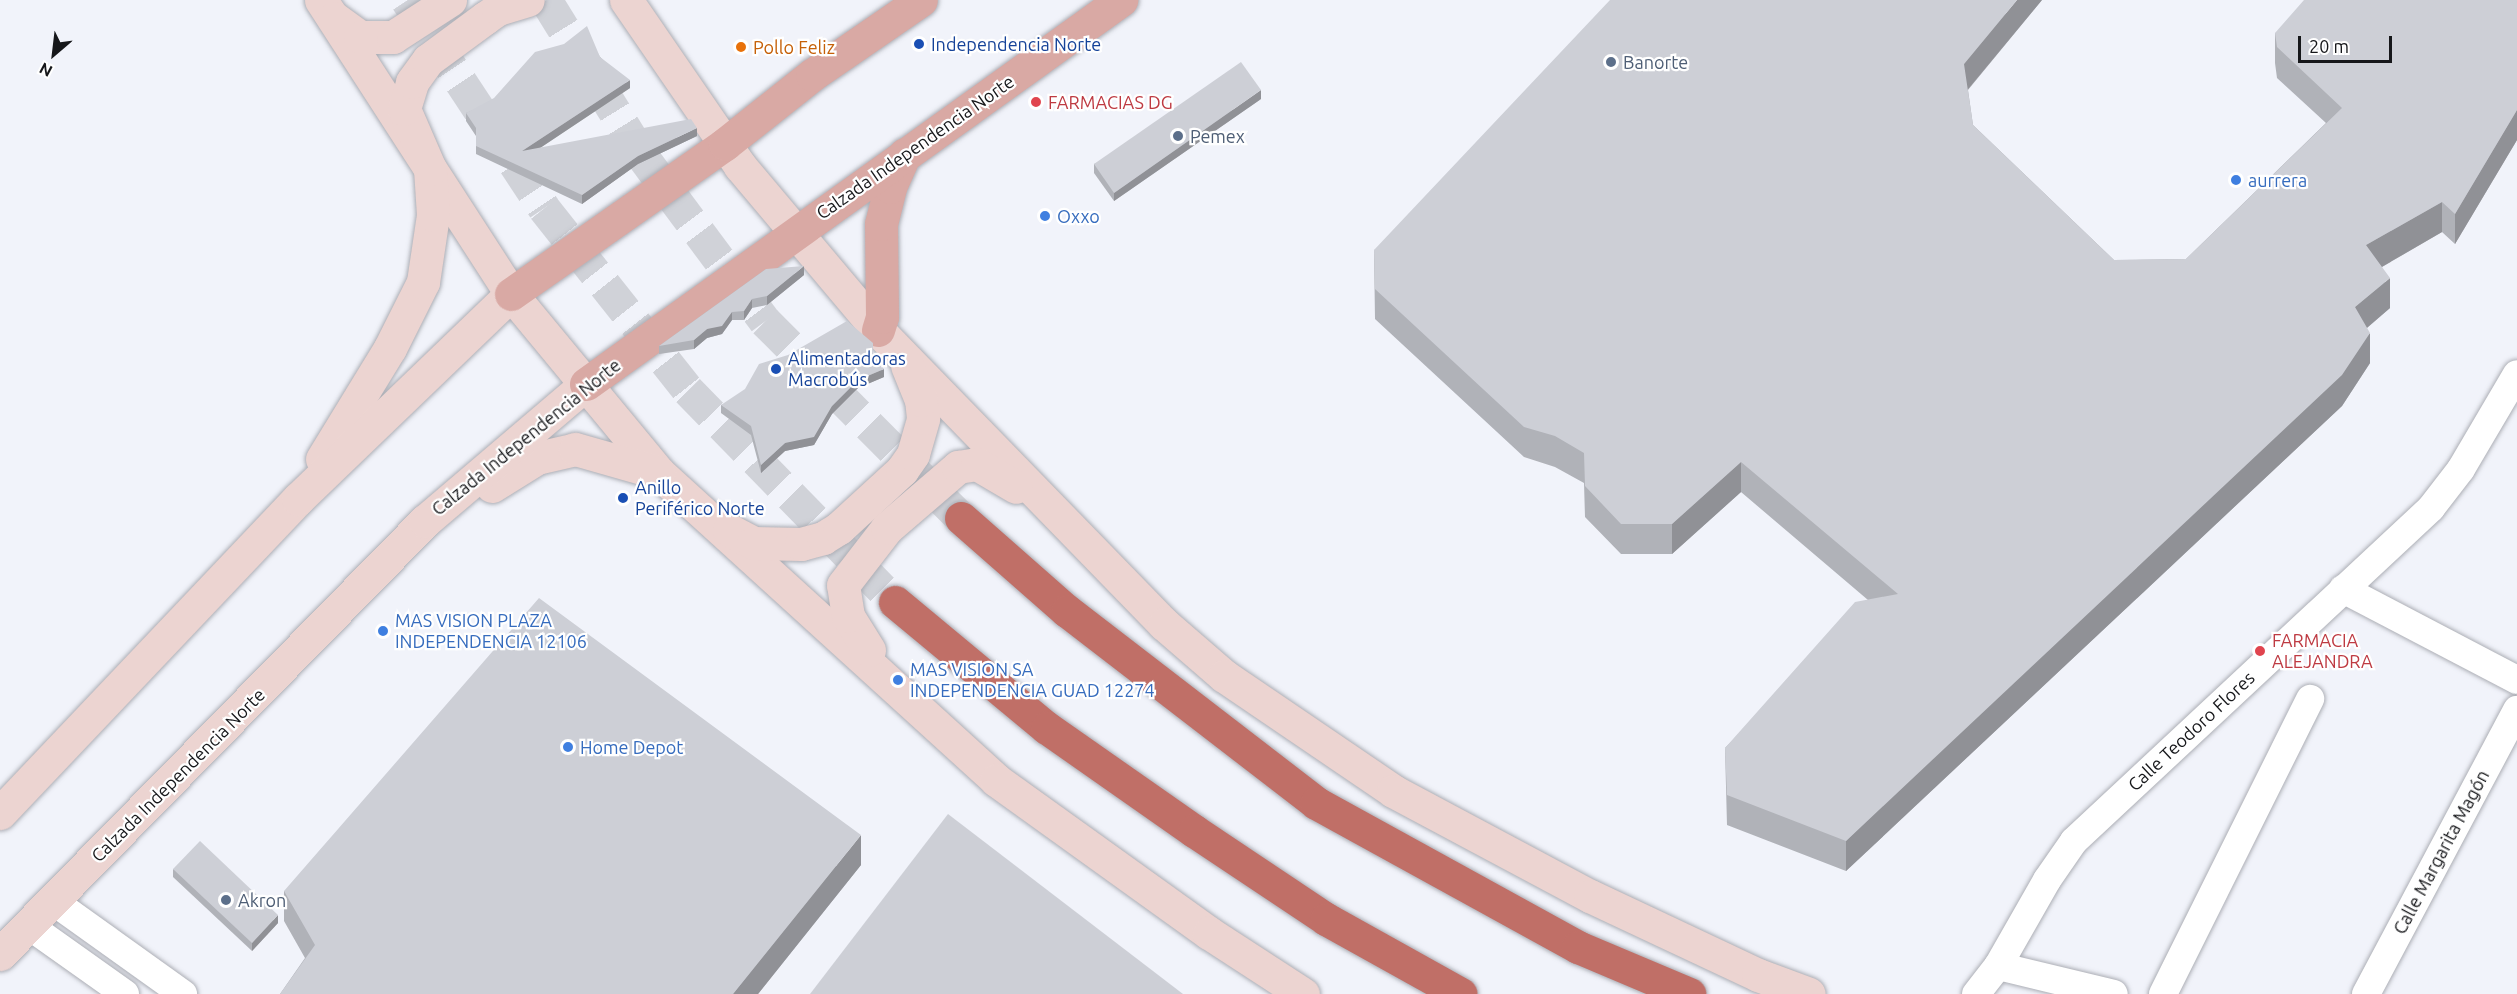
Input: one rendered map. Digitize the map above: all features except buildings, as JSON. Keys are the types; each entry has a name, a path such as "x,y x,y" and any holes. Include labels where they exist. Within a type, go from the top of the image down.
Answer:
{"highway":[{"path":"962,518 1067,611 1316,802 1578,947 1689,994"},
{"path":"896,602 1047,728 1194,831 1326,919 1461,994"}],"main road":[{"path":"511,294 725,144 812,75 921,0"},
{"name":"Calzada Independencia Norte","path":"586,384 796,231 1121,0"},
{"path":"878,330 882,317 881,224 890,188 905,154"}],"street":[{"path":"327,8 360,37 393,37 450,0"},
{"path":"298,499 390,348 423,282 433,215 430,169 404,109 419,70 498,9 528,0"},
{"path":"603,0 617,4 646,28"},
{"path":"626,0 725,144 878,330 1164,624 1224,676 1393,791 1590,896 1758,975 1809,994"},
{"path":"327,8 511,294 658,473 893,684 996,780 1209,933 1304,994"},
{"path":"0,813 298,499 511,294"},
{"path":"709,520 753,543 801,544 839,528 902,470 920,436 921,400 903,357"},
{"name":"Calle Teodoro Flores","path":"1976,994 1998,966 2047,880 2074,841 2431,508 2461,469 2517,374"},
{"name":"Calzada Independencia Norte","path":"0,954 425,521 586,384"},
{"path":"425,521 445,504 502,482 519,468 556,452 575,449 658,473"},
{"path":"893,684 848,616 843,585 887,528 958,467 977,464 1065,520"},
{"path":"2343,589 2517,680"},
{"path":"2163,994 2310,699"},
{"name":"Calle Margarita Magón","path":"2366,994 2517,710"},
{"path":"53,900 183,994"},
{"path":"28,925 125,994"},
{"path":"1998,966 2114,994"}],"tunnel":[{"path":"407,0 544,208 688,390 895,602"},
{"path":"546,0 641,154 765,321 961,518"}],"place":[{"name":"Independencia Norte","path":"919,44"},
{"name":"Pollo Feliz","path":"741,47"},
{"name":"Banorte","path":"1611,62"},
{"name":"FARMACIAS DG","path":"1036,102"},
{"name":"Pemex","path":"1178,136"},
{"name":"aurrera","path":"2236,180"},
{"name":"Oxxo","path":"1045,216"},
{"name":"Alimentadoras Macrobús","path":"776,369"},
{"name":"Anillo Periférico Norte","path":"623,498"},
{"name":"MAS VISION PLAZA INDEPENDENCIA 12106","path":"383,631"},
{"name":"FARMACIA ALEJANDRA","path":"2260,651"},
{"name":"MAS VISION SA INDEPENDENCIA GUAD 12274","path":"898,680"},
{"name":"Home Depot","path":"568,747"},
{"name":"Akron","path":"226,900"}]}
